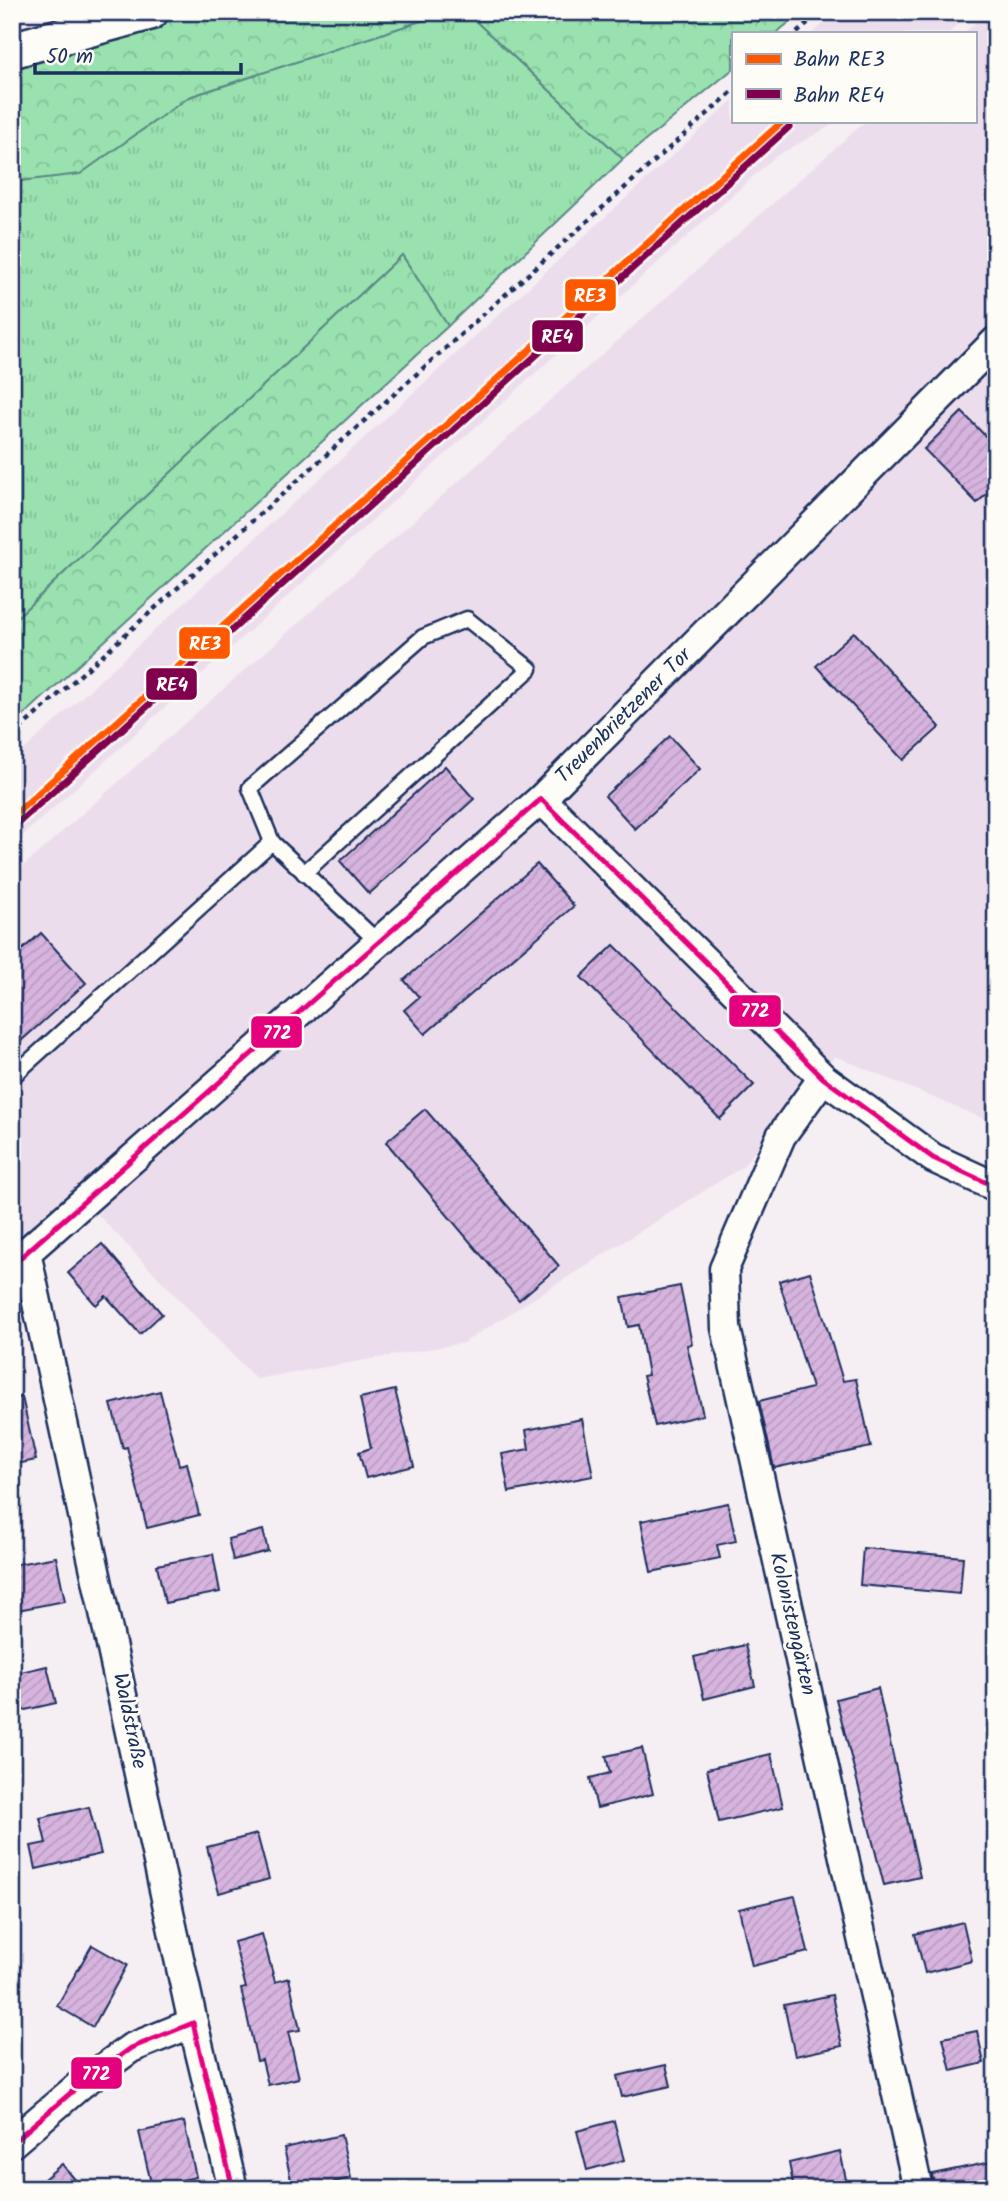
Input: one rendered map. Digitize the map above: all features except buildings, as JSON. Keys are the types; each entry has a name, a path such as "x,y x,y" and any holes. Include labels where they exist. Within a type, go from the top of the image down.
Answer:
{"street":[{"path":"12,50 70,23 150,12"},
{"name":"Treuenbrietzener Tor","path":"19,1259 541,799 996,341"},
{"path":"541,799 823,1078 933,1157 996,1187"},
{"name":"Kolonistengärten","path":"823,1078 781,1136 724,1269 726,1328 918,2189"},
{"name":"Waldstraße","path":"19,1259 233,2189"},
{"path":"12,2143 80,2085 131,2048 193,2023"}],"lane":[{"path":"304,873 530,669 467,619 423,637 250,788 272,842 304,873 378,942"},
{"path":"12,1077 272,842"}],"path":[{"path":"798,32 819,12"},
{"path":"12,736 732,92"}],"shaded area":[{"path":"838,12 972,12 949,32 814,32"},
{"path":"988,12 996,12 996,1124 835,1056 742,1167 463,1343 256,1379 76,1192 12,1251 12,876 865,122 976,122 976,32 965,32"},
{"path":"732,101 732,122 837,122 776,156 12,845 12,761"}],"green space":[{"path":"204,12 448,12 189,97 80,174 12,182 12,59"},
{"path":"448,12 466,12 623,159 448,326 402,255 12,622 12,182 80,173 189,97"},
{"path":"466,12 802,12 777,32 732,32 732,70 623,159"},
{"path":"402,255 448,326 12,726 12,622"}],"rail line":[{"name":"RE3","path":"12,817 782,122"},
{"name":"RE4","path":"18,823 789,127"}],"transit line":[{"name":"772","path":"541,799 823,1078 933,1158 996,1187"},
{"name":"772","path":"12,1265 541,799"},
{"name":"772","path":"193,2023 233,2189"},
{"name":"772","path":"12,2143 80,2085 131,2048 193,2023"}]}
